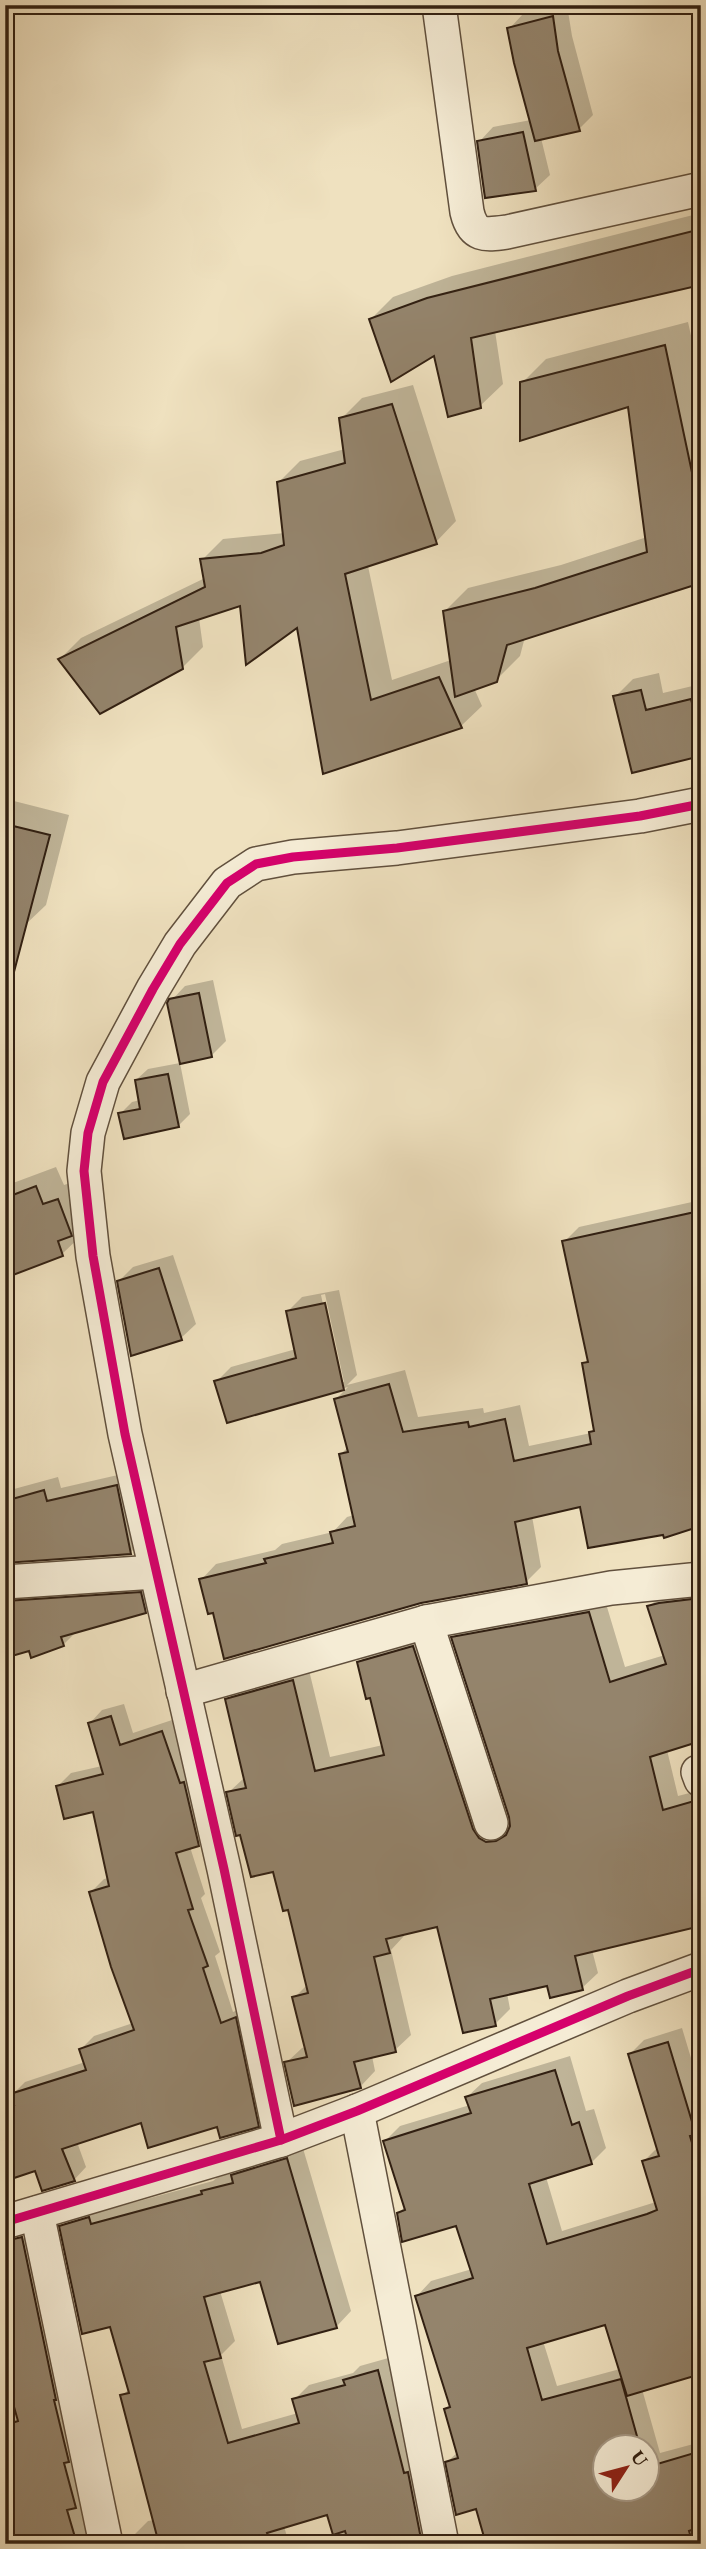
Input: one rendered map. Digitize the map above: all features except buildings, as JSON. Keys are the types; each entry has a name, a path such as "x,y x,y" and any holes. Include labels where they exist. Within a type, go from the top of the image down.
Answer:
{"street":[{"path":"439,5 467,212 473,228 480,233 507,232 701,189"},
{"path":"281,2140 224,1868 124,1434 93,1256 84,1171 88,1133 103,1082 153,989 198,918 227,883 256,864 293,857 397,848 640,816 701,804"},
{"path":"5,1582 155,1572"},
{"path":"183,1691 426,1622 611,1588 701,1579"},
{"path":"426,1622 491,1823"},
{"path":"5,2222 281,2140 357,2111 628,1996 701,1969"},
{"path":"357,2111 442,2544"},
{"path":"37,2213 106,2544"}],"cycle path":[{"path":"281,2140 224,1869 125,1434 93,1256 84,1171 88,1133 103,1082 180,944 227,883 256,864 293,857 397,848 640,816 701,804"},
{"path":"5,2222 281,2140 357,2111 628,1996 701,1969"}]}
